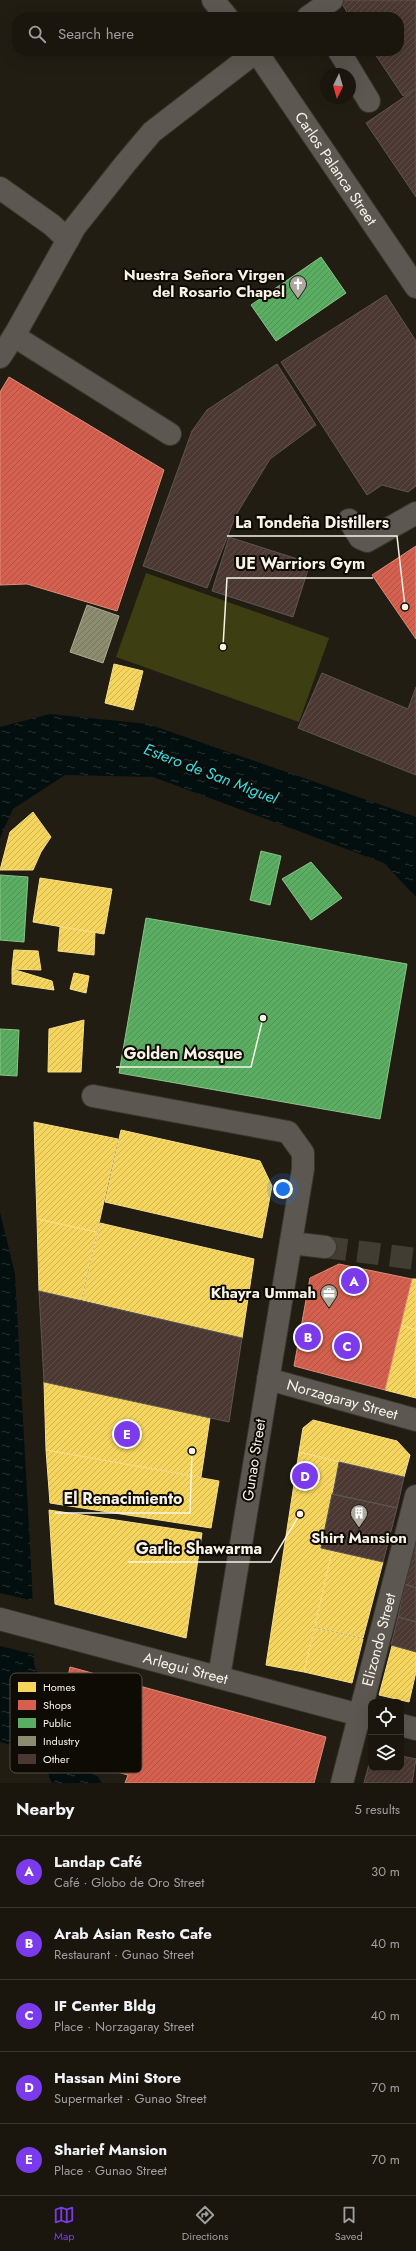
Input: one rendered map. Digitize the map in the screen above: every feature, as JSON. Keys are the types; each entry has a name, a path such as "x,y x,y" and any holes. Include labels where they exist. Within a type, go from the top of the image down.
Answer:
{"street":[{"path":"213,0 223,12"},
{"path":"0,357 14,336 68,240 88,210 152,132 250,56"},
{"name":"Carlos Palanca Street","path":"259,56 416,286"},
{"path":"342,56 369,101"},
{"path":"0,188 52,225 68,240"},
{"path":"14,336 170,434"},
{"path":"349,520 360,538 367,541 416,514"},
{"name":"Gunao Street","path":"93,1096 288,1132 303,1153 303,1164 218,1677"},
{"path":"290,1243 325,1247"},
{"name":"Norzagaray Street","path":"268,1379 416,1420"},
{"name":"Elizondo Street","path":"342,1783 366,1716 416,1496"},
{"name":"Arlegui Street","path":"0,1619 60,1633 366,1716"},
{"path":"404,1726 416,1729"}],"shaded area":[{"path":"146,573 329,638 299,722 116,657"}],"water":[{"name":"Estero de San Miguel","path":"50,714 148,724 416,817 416,897 384,863 153,777 65,775 13,809 0,838 0,727"},
{"path":"0,1212 15,1274 32,1582 34,1664 38,1673 10,1673 10,1745 0,1742"},
{"path":"47,1773 95,1773 102,1783 52,1783"}],"pier":[{"path":"0,1593 34,1601 36,1655 0,1646"}],"building: Homes":[{"path":"114,664 143,671 133,710 105,703"},
{"path":"33,812 51,837 41,852 33,870 0,870 10,832"},
{"path":"40,878 112,889 104,934 33,922"},
{"path":"60,927 95,932 94,955 58,951"},
{"path":"14,950 38,951 41,970 12,969"},
{"path":"12,969 52,981 54,990 12,984"},
{"path":"74,973 89,976 86,993 70,989"},
{"path":"84,1020 81,1072 48,1072 49,1029"},
{"path":"34,1122 118,1139 97,1232 37,1219"},
{"path":"121,1130 260,1161 272,1186 262,1238 105,1202"},
{"path":"37,1219 97,1232 81,1300 39,1291"},
{"path":"100,1223 254,1259 242,1338 82,1300"},
{"path":"412,1279 416,1279 416,1330 401,1325"},
{"path":"401,1325 416,1330 416,1398 385,1390"},
{"path":"44,1382 210,1418 201,1477 46,1450"},
{"path":"313,1420 397,1441 410,1455 404,1477 299,1452 303,1428"},
{"path":"46,1450 219,1481 211,1528 50,1503"},
{"path":"299,1452 339,1462 320,1548 332,1551 304,1672 266,1665"},
{"path":"49,1510 202,1533 186,1638 55,1604"},
{"path":"332,1551 383,1562 363,1638 315,1627"},
{"path":"315,1628 363,1639 352,1683 304,1672"},
{"path":"392,1646 416,1652 416,1672 409,1702 404,1701 404,1699 396,1699 379,1695"}],"building: Shops":[{"path":"9,377 164,470 117,611 27,584 0,585 0,392"},
{"path":"416,546 416,639 372,575"},
{"path":"339,1264 412,1279 385,1390 294,1366 310,1278"},
{"path":"70,1667 92,1673 69,1673"},
{"path":"142,1687 326,1737 314,1783 125,1783 128,1775 121,1773 142,1773"}],"building: Public":[{"name":"Nuestra Señora Virgen del Rosario Chapel","path":"321,257 346,293 276,341 251,305"},
{"path":"261,851 281,856 270,905 250,900"},
{"path":"311,862 342,898 311,920 282,879"},
{"path":"0,875 28,877 24,942 0,940"},
{"path":"146,918 407,964 380,1119 119,1073"},
{"path":"0,1029 19,1030 17,1076 0,1075"}],"building: Industry":[{"path":"87,605 119,616 103,663 70,652"}],"building: Other":[{"path":"344,0 416,0 416,88 403,96 376,56 404,56 404,12 347,12 341,2"},
{"path":"416,89 416,197 366,123"},
{"path":"386,295 416,341 416,486 408,492 382,485 367,495 281,362"},
{"path":"277,364 316,425 270,459 236,515 207,588 143,566 192,431 207,410"},
{"path":"229,537 310,563 293,617 212,591"},
{"path":"322,673 408,709 416,687 416,775 298,728"},
{"path":"39,1291 242,1338 229,1422 44,1382"},
{"path":"339,1462 404,1477 397,1508 333,1494"},
{"name":"Shirt Mansion","path":"332,1494 397,1508 383,1562 321,1548"},
{"path":"416,1542 416,1588 405,1584"},
{"path":"405,1584 416,1588 416,1622 398,1617"},
{"path":"398,1617 416,1622 416,1652 391,1645"},
{"path":"404,1757 416,1759 412,1783 364,1783 368,1768 368,1771 404,1771"}],"tunnel":[{"path":"325,1247 416,1259"}],"place":[{"name":"Nuestra Señora Virgen del Rosario Chapel","path":"298,299"},
{"name":"La Tondeña Distillers","path":"405,607"},
{"name":"UE Warriors Gym","path":"223,647"},
{"name":"Golden Mosque","path":"263,1018"},
{"name":"Landap Café","path":"354,1281"},
{"name":"Khayra Ummah","path":"329,1308"},
{"name":"Arab Asian Resto Cafe","path":"308,1337"},
{"name":"IF Center Bldg","path":"347,1346"},
{"name":"Sharief Mansion","path":"127,1434"},
{"name":"El Renacimiento","path":"192,1451"},
{"name":"Hassan Mini Store","path":"305,1476"},
{"name":"Garlic Shawarma","path":"300,1514"},
{"name":"Shirt Mansion","path":"359,1528"}]}
